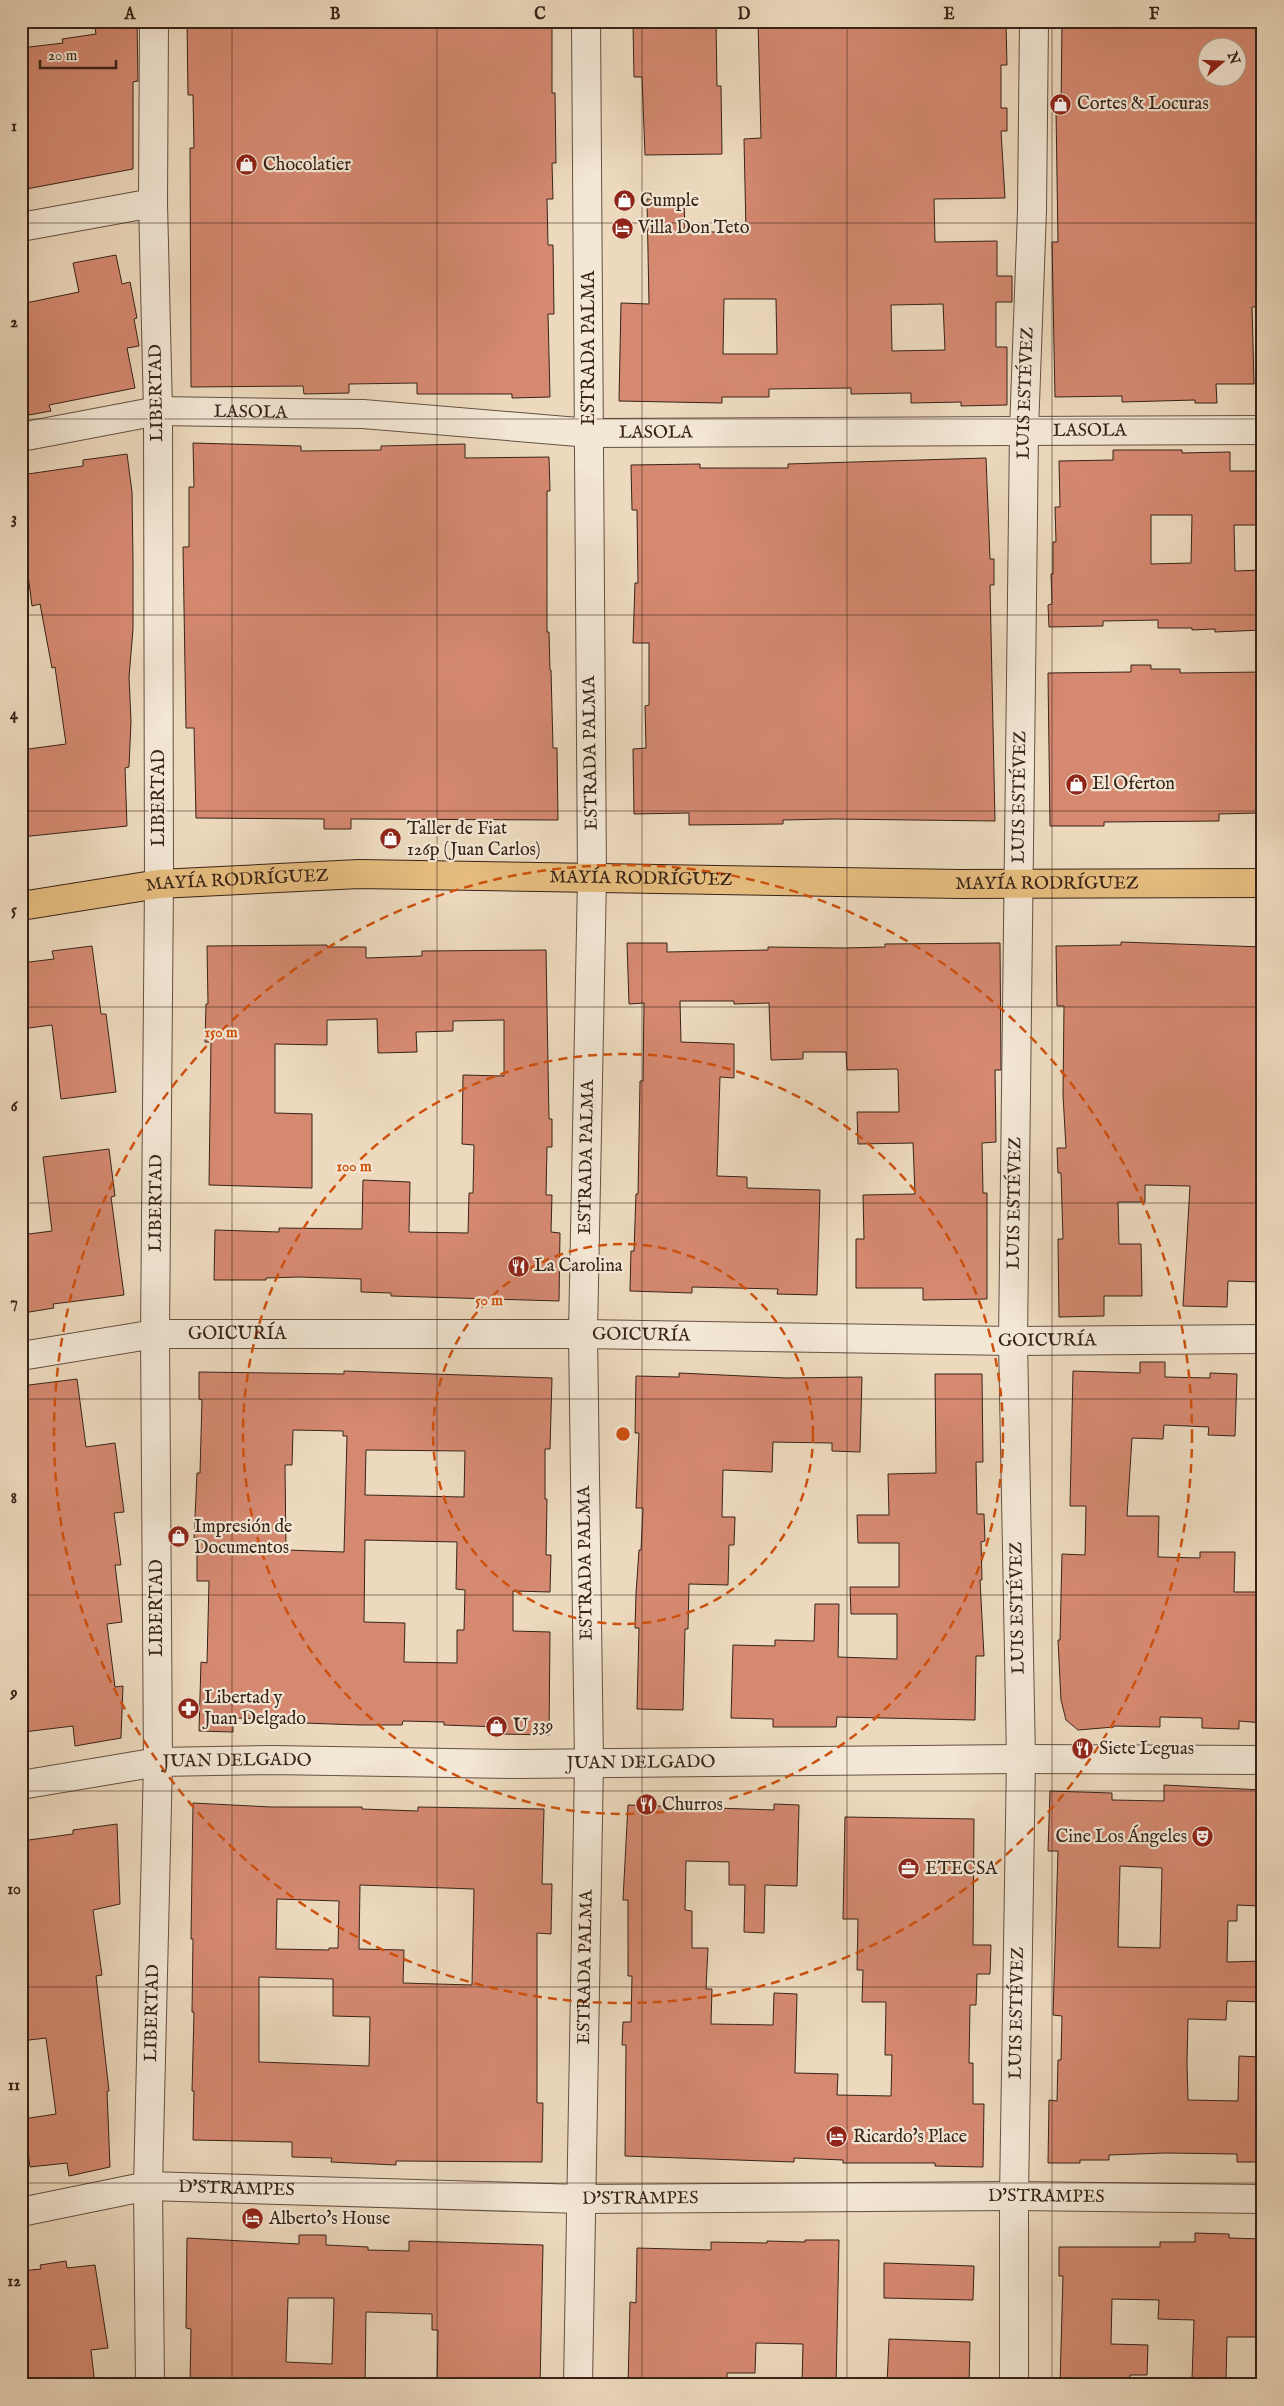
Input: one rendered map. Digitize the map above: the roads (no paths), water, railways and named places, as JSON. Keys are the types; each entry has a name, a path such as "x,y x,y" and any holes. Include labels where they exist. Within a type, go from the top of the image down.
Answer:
{"main road":[{"name":"MAYÍA RODRÍGUEZ","path":"21,906 159,884 359,874 1019,885 1263,883"}],"street":[{"name":"LIBERTAD","path":"150,2385 148,2186 158,1762 155,1334 159,884 158,411 153,202 154,21"},
{"name":"ESTRADA PALMA","path":"578,2385 589,1763 583,1334 592,878 586,21"},
{"name":"LUIS ESTÉVEZ","path":"1014,2385 1014,2196 1021,1759 1013,1340 1024,431 1032,210 1034,21"},
{"path":"21,227 153,202"},
{"name":"LASOLA","path":"21,437 158,411 363,414 590,433 1263,430"},
{"name":"GOICURÍA","path":"21,1356 155,1334 583,1334 1013,1340 1263,1339"},
{"name":"JUAN DELGADO","path":"21,1785 158,1762 272,1760 589,1763 1021,1759 1263,1760"},
{"name":"D'STRAMPES","path":"21,2212 148,2186 581,2199 1014,2196 1263,2199"}],"place":[{"name":"Cortes & Locuras","path":"1061,104"},
{"name":"Chocolatier","path":"247,165"},
{"name":"Cumple","path":"624,201"},
{"name":"Villa Don Teto","path":"622,228"},
{"name":"El Oferton","path":"1076,784"},
{"name":"Taller de Fiat 126p (Juan Carlos)","path":"391,839"},
{"name":"La Carolina","path":"518,1266"},
{"name":"Impresión de Documentos","path":"178,1537"},
{"name":"Libertad y Juan Delgado","path":"188,1708"},
{"name":"U 339","path":"497,1726"},
{"name":"Siete Leguas","path":"1083,1749"},
{"name":"Churros","path":"646,1805"},
{"name":"Cine Los Ángeles","path":"1203,1837"},
{"name":"ETECSA","path":"909,1869"},
{"name":"Ricardo's Place","path":"837,2137"},
{"name":"Alberto's House","path":"253,2219"}]}
